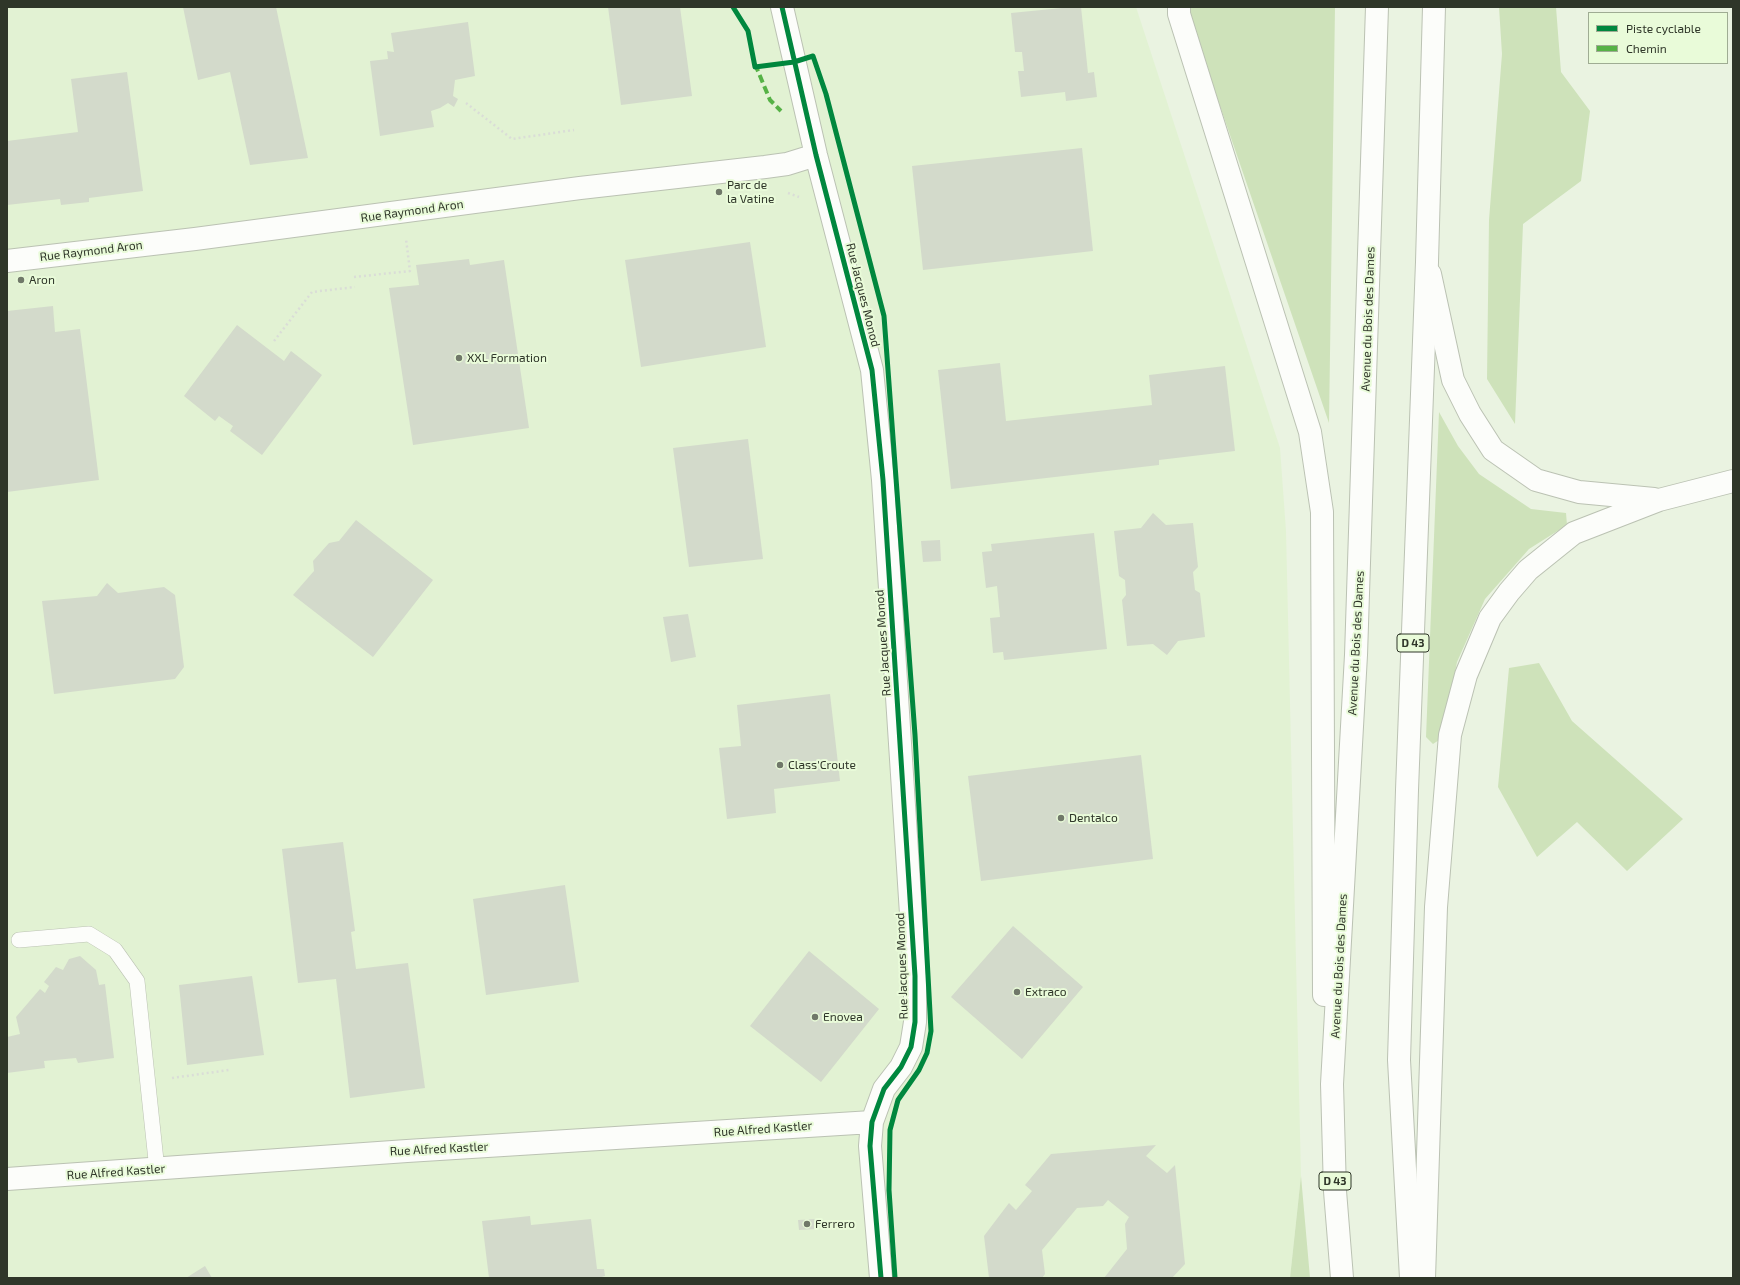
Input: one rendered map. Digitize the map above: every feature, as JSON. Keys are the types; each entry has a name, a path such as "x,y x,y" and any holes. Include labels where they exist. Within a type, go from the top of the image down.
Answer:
{"main road":[{"name":"Rue Jacques Monod","path":"782,7 816,155 872,370 883,480 915,976 915,1022 910,1047 901,1067 884,1089 872,1122 870,1146 880,1273"},
{"name":"Avenue du Bois des Dames","path":"1342,1278 1335,1190 1332,1084 1356,655 1378,7"},
{"name":"D 43","path":"1411,1278 1399,1060 1407,790 1427,262 1434,7"},
{"path":"1178,9 1310,432 1322,512 1324,996 1332,1084"},
{"name":"Rue Raymond Aron","path":"7,261 279,228 580,188 765,167 787,164 816,155"},
{"path":"1427,262 1453,380 1470,414 1493,450 1536,480 1579,492 1659,500"},
{"path":"1424,1278 1436,907 1450,735 1466,675 1490,618 1509,592 1528,570 1574,533 1659,500 1733,481"},
{"name":"Rue Alfred Kastler","path":"7,1179 157,1170 407,1151 872,1122"}],"lane":[{"path":"19,940 89,934 115,950 137,981 157,1170"}],"path":[{"path":"466,103 512,139 574,130"},
{"path":"354,277 410,271 405,231"},
{"path":"274,341 312,292 355,287"},
{"path":"148,1081 229,1070"}],"shaded area":[{"path":"7,7 1136,7 1280,448 1286,531 1301,1176 1290,1278 7,1278"},
{"path":"1186,7 1335,7 1329,423"},
{"path":"1499,7 1556,7 1561,72 1590,111 1581,181 1523,224 1515,424 1487,379 1489,220 1502,54"},
{"path":"1439,412 1458,446 1479,474 1531,509 1566,513 1567,525 1529,549 1485,599 1457,662 1442,738 1433,744 1426,737"},
{"path":"1539,663 1572,721 1683,819 1627,871 1577,822 1537,857 1498,787 1509,668"},
{"path":"1301,1176 1310,1278 1290,1278"}],"building":[{"path":"183,7 276,7 308,158 250,165 230,72 198,80"},
{"path":"608,7 680,7 692,96 621,105"},
{"path":"1081,7 1088,73 1094,72 1097,97 1066,101 1065,92 1021,97 1018,71 1024,71 1022,52 1015,52 1011,13"},
{"path":"468,22 475,76 455,80 453,96 458,99 454,107 448,103 431,111 434,127 380,136 370,61 388,59 387,51 394,52 391,33"},
{"path":"127,72 143,191 89,198 89,202 61,205 60,199 7,205 7,141 78,132 71,79"},
{"path":"1082,148 1093,251 923,270 912,166"},
{"path":"750,242 766,347 641,367 625,260"},
{"name":"XXL Formation","path":"469,259 470,265 504,260 529,428 413,445 389,288 419,285 416,265"},
{"path":"53,306 55,332 80,329 99,480 7,492 7,311"},
{"path":"237,325 284,361 291,351 322,375 262,455 230,431 233,426 219,416 215,421 184,396"},
{"path":"1000,363 1006,421 1152,405 1149,375 1225,366 1235,451 1159,460 1159,465 951,489 938,370"},
{"path":"748,439 763,559 689,567 673,448"},
{"path":"1153,513 1166,525 1193,523 1198,567 1193,572 1195,590 1200,593 1205,637 1178,641 1167,655 1153,644 1127,646 1122,600 1126,595 1125,580 1119,576 1114,531 1141,528"},
{"path":"356,520 433,580 373,657 293,595 314,571 313,561 329,543 339,541"},
{"path":"1094,533 1107,649 1004,660 1003,652 993,653 990,618 1000,617 997,586 986,588 982,552 992,551 991,544"},
{"path":"940,540 941,561 923,562 921,541"},
{"path":"107,583 118,593 164,587 175,595 184,667 175,679 54,694 42,601 97,596"},
{"path":"688,614 696,657 671,662 663,617"},
{"name":"Class'Croute","path":"830,694 840,781 774,789 776,813 727,819 719,748 741,746 737,705"},
{"name":"Dentalco","path":"1141,755 1153,859 981,881 968,776"},
{"path":"343,842 355,931 351,932 356,969 408,963 425,1088 350,1098 336,979 298,983 282,849"},
{"path":"565,885 579,982 486,995 473,899"},
{"name":"Extraco","path":"1013,926 1083,987 1022,1059 951,997"},
{"name":"Enovea","path":"809,951 879,1009 821,1082 750,1026"},
{"path":"80,956 96,970 99,985 105,984 114,1058 78,1063 76,1058 44,1061 45,1068 7,1073 7,1037 20,1034 16,1017 40,989 45,993 49,986 44,982 56,967 63,970 69,959"},
{"path":"252,976 264,1055 187,1065 179,985"},
{"path":"1156,1145 1146,1156 1167,1173 1175,1165 1185,1264 1172,1278 1104,1278 1127,1249 1125,1224 1129,1217 1108,1200 1103,1206 1077,1208 1042,1250 1045,1274 1042,1278 989,1278 984,1236 1009,1203 1016,1210 1032,1191 1025,1185 1051,1154"},
{"path":"530,1216 531,1225 591,1219 597,1269 604,1269 605,1276 598,1278 489,1278 482,1221"},
{"name":"Ferrero","path":"816,1219 817,1229 799,1230 798,1220"},
{"path":"205,1266 212,1278 186,1278"}],"marked path":[{"path":"755,64 770,100 781,111"}],"cycle path":[{"path":"733,7 748,31 755,67 794,62 813,56 826,94 884,316 915,735 931,1031 927,1053 919,1070 898,1100 890,1130 889,1190 895,1278"},
{"path":"782,7 816,155 872,370 883,480 915,976 915,1022 911,1047 901,1067 884,1089 872,1122 870,1146 881,1278"}],"place":[{"name":"Parc de la Vatine","path":"719,192"},
{"name":"Aron","path":"21,280"},
{"name":"XXL Formation","path":"459,358"},
{"name":"Class'Croute","path":"780,765"},
{"name":"Dentalco","path":"1061,818"},
{"name":"Extraco","path":"1017,992"},
{"name":"Enovea","path":"815,1017"},
{"name":"Ferrero","path":"807,1224"}]}
